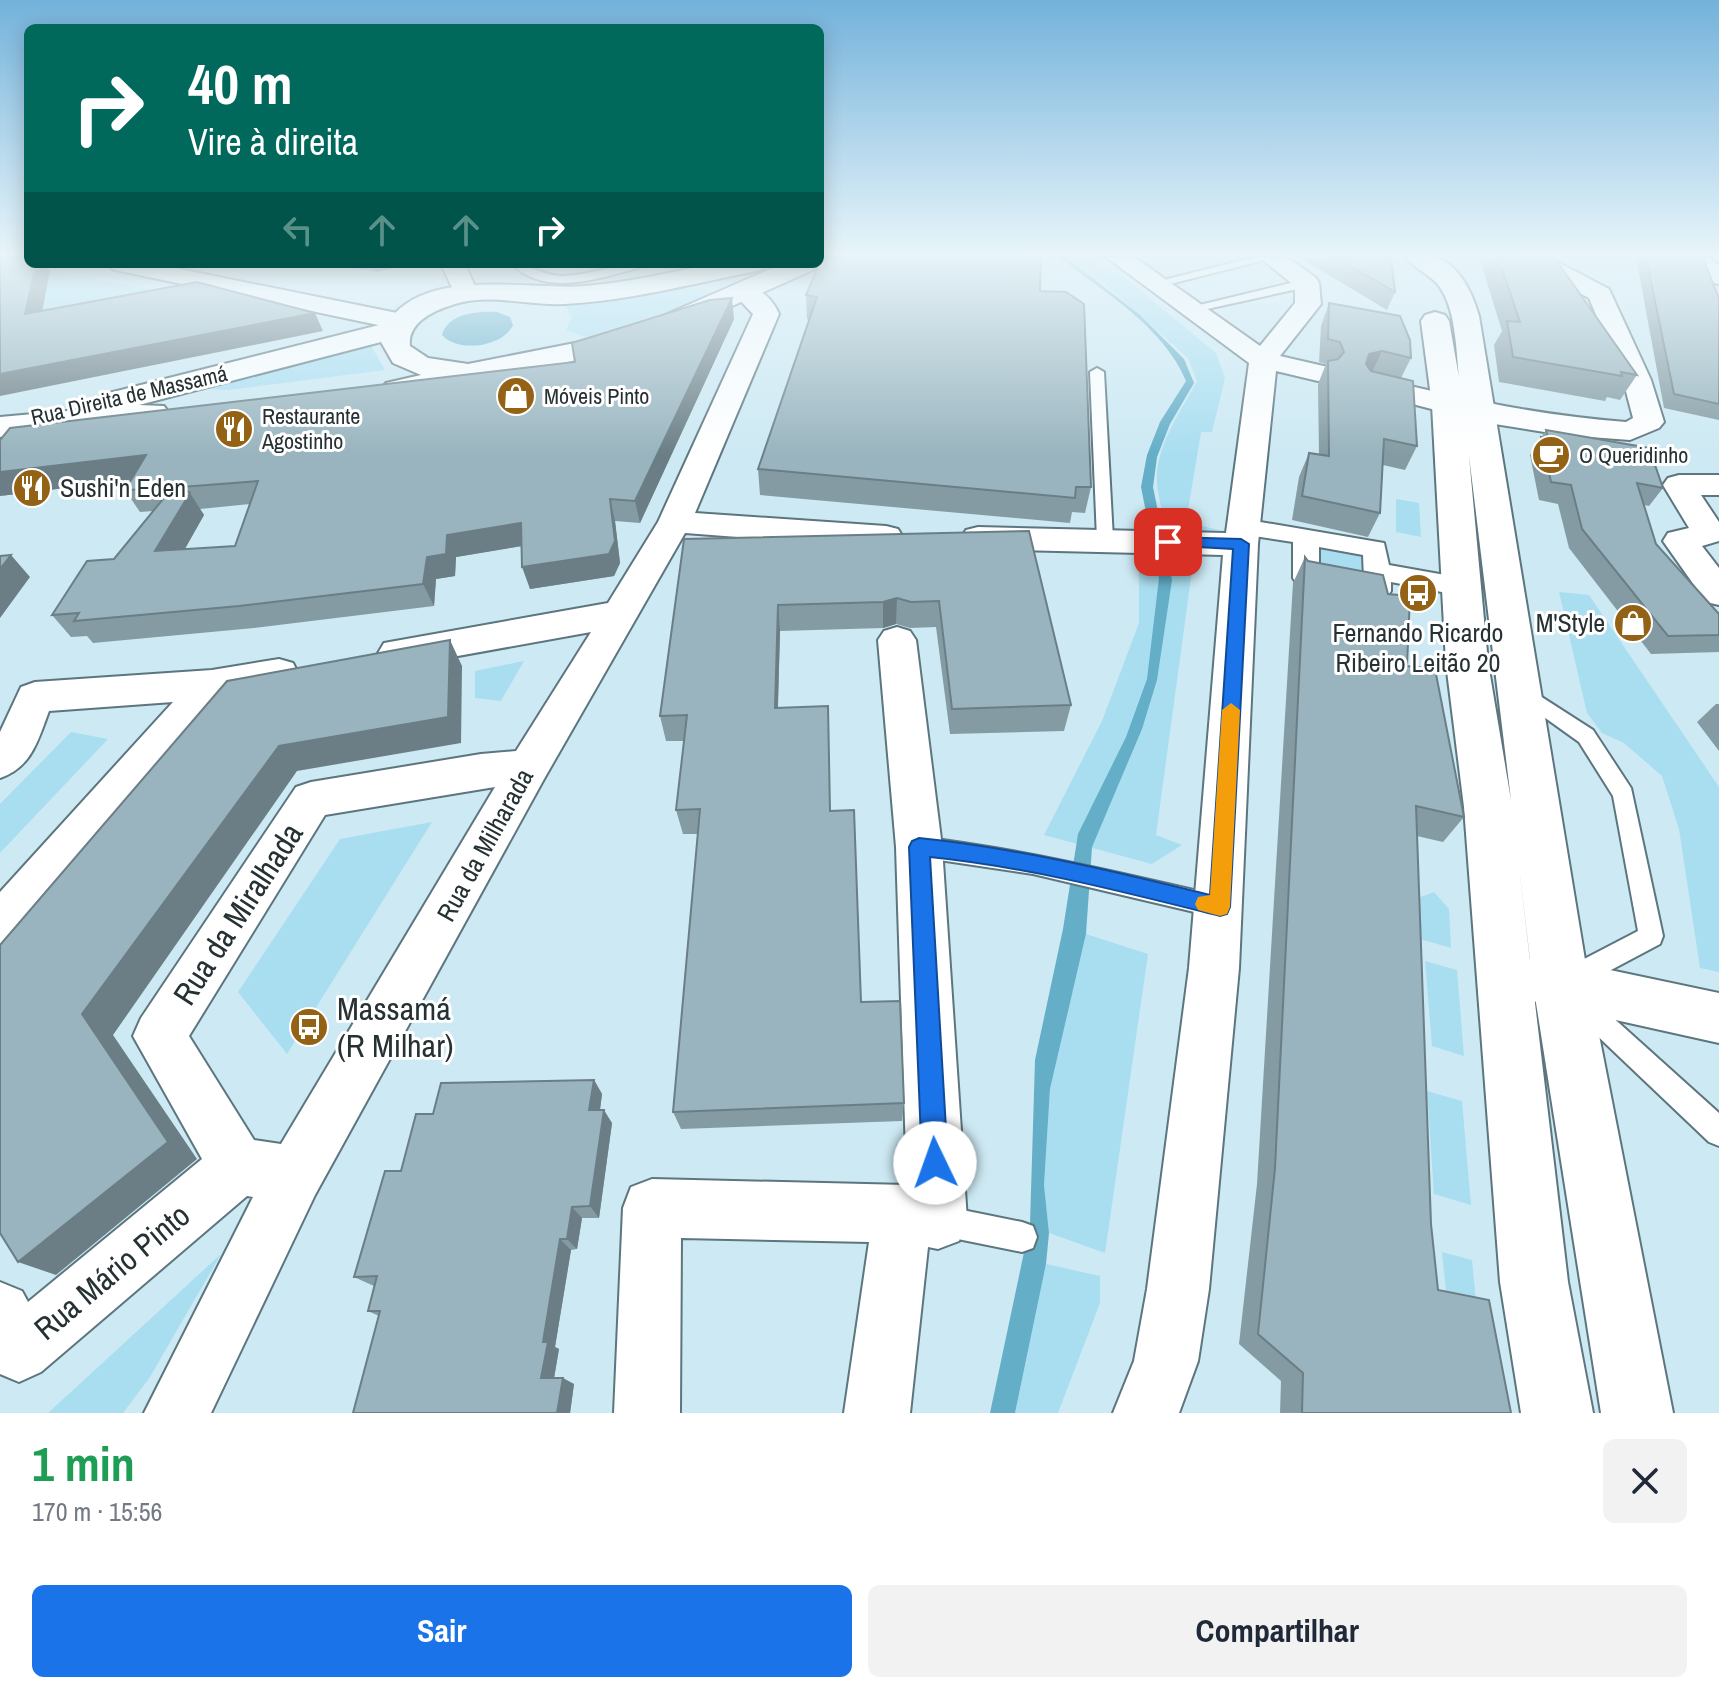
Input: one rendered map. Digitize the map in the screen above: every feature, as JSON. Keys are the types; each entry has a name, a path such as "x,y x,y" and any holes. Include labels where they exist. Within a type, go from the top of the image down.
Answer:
{"street":[{"path":"318,349 348,327 348,323"},
{"name":"Rua Direita de Massamá","path":"0,426 69,413 318,349 384,323"},
{"name":"Rua Direita de Massamá","path":"399,323 393,341 397,353 429,369 495,366 590,349 673,323"},
{"name":"Rua Direita de Massamá","path":"366,394 426,385 533,354 551,341 561,323"},
{"name":"Rua da Milharada","path":"176,1409 295,1175 618,614 675,522 762,323"},
{"path":"1209,323 1263,360 1318,373"},
{"path":"1146,1413 1166,1361 1178,1289 1220,907 1242,536 1263,360 1293,323"},
{"path":"1440,323 1465,409 1521,690 1532,977 1534,1282 1557,1413"},
{"path":"1462,323 1465,409 1462,587 1467,663 1488,807 1637,1413"},
{"path":"1372,385 1465,409 1594,430 1630,431 1649,422 1637,380 1612,323"},
{"name":"Rua Direita de Massamá","path":"0,426 207,408"},
{"path":"1719,485 1679,485 1714,533 1680,541 1719,593"},
{"path":"675,522 838,536 1105,539 1306,536 1375,549 1378,591 1306,578 1306,536"},
{"path":"1377,571 1462,587"},
{"path":"369,658 618,614"},
{"path":"877,1413 920,1216 919,847 897,640"},
{"path":"0,761 13,750 18,696 212,685 306,669"},
{"path":"0,926 212,685"},
{"name":"Rua da Miralhada","path":"238,1166 159,1036 311,800 481,771 529,767"},
{"path":"1532,977 1719,1018"},
{"path":"238,1166 295,1175"},
{"name":"Rua Mário Pinto","path":"0,1313 19,1350 238,1166"},
{"path":"647,1413 652,1208 920,1216"}],"lane":[{"path":"1097,372 1105,539"},
{"path":"1521,690 1586,736 1623,794 1651,936 1532,977"},
{"path":"919,847 969,852 1117,881 1220,907"},
{"path":"1532,977 1719,1132"},
{"path":"920,1216 1022,1237"}],"shaded area":[{"path":"40,323 88,323 38,333"},
{"path":"449,323 513,325 508,332 490,343 469,346 449,341 442,335"},
{"path":"569,323 632,323 586,337 566,330"},
{"path":"1143,323 1148,323 1184,359 1194,383 1170,424 1157,457 1153,487 1172,580 1157,680 1142,729 1092,847 1086,934 1050,1089 1044,1185 1049,1233 1046,1264 1015,1413 990,1413 1030,1224 1035,1060 1063,929 1078,834 1126,737 1147,679 1159,578 1141,487 1147,455 1160,422 1186,381 1176,362"},
{"path":"1149,323 1180,323 1216,353 1225,378 1212,432 1201,432 1186,522 1219,530 1169,533 1157,476 1163,447 1197,381 1188,358"},
{"path":"370,344 385,370 229,390 208,389"},
{"path":"1396,499 1419,503 1421,537 1396,532"},
{"path":"1306,536 1375,549 1378,591 1306,578"},
{"path":"1139,561 1193,563 1156,835 1182,845 1152,864 1044,835 1102,721 1139,623"},
{"path":"1559,592 1589,595 1719,787 1719,972 1700,968 1679,829 1662,776 1624,743 1602,733 1587,713"},
{"path":"524,661 501,701 475,698 475,671"},
{"path":"71,732 108,739 0,853 0,804"},
{"path":"432,822 287,1054 238,992 340,839"},
{"path":"1434,892 1449,909 1451,948 1420,939 1418,898"},
{"path":"1086,934 1148,954 1105,1253 1049,1233 1044,1185 1050,1089"},
{"path":"1425,961 1457,970 1464,1056 1432,1046"},
{"path":"1427,1091 1462,1101 1471,1205 1434,1194"},
{"path":"1442,1252 1472,1260 1482,1364 1446,1292"},
{"path":"221,1254 150,1377 123,1413 48,1413"},
{"path":"1046,1264 1100,1276 1100,1303 1058,1413 1015,1413"}],"building":[{"path":"0,323 264,323 0,374"},
{"path":"636,323 720,323 635,501 610,499 615,541 609,554 522,567 521,523 447,535 446,554 427,557 423,584 239,606 74,621 79,613 52,615 87,561 114,559 172,488 125,490 146,455 0,472 0,440 10,428 575,362 572,343","holes":["258,481 235,546 155,551 190,493 181,487"]},
{"path":"808,323 1085,323 1091,487 1076,487 1075,498 758,469"},
{"path":"1328,323 1403,323 1410,340 1411,358 1382,351 1369,354 1366,364 1371,371 1413,381 1417,446 1384,439 1380,513 1302,496 1309,453 1329,456 1328,361 1338,359 1344,352 1340,342 1328,339"},
{"path":"1507,323 1600,323 1637,375 1621,372 1622,376 1513,357"},
{"path":"1659,323 1719,323 1719,404 1674,394"},
{"path":"1546,430 1649,448 1663,488 1637,483 1656,544 1719,614 1719,635 1668,636 1582,529 1571,485 1551,482 1541,437 1548,438"},
{"path":"1029,531 1071,705 952,709 939,601 911,602 897,598 883,602 778,605 775,708 828,706 830,811 854,810 861,1002 900,1001 904,1103 673,1112 700,809 676,810 687,715 660,716 684,539"},
{"path":"11,555 0,569 0,556"},
{"path":"1305,557 1308,561 1383,575 1388,594 1410,596 1407,666 1435,669 1464,817 1416,806 1431,1224 1438,1290 1489,1300 1511,1413 1302,1413 1303,1373 1258,1334 1275,1168"},
{"path":"450,640 448,717 279,746 82,1014 168,1142 18,1262 0,1233 0,945 227,681"},
{"path":"594,1080 589,1110 604,1110 590,1206 572,1207 567,1239 560,1239 543,1342 548,1342 541,1378 563,1378 557,1413 353,1413 380,1311 368,1311 377,1276 354,1277 385,1171 401,1171 416,1114 433,1114 441,1083"}],"slow traffic":[{"path":"1206,904 1220,907 1231,710"}],"place":[{"name":"Móveis Pinto","path":"516,396"},
{"name":"Restaurante Agostinho","path":"234,429"},
{"name":"O Queridinho","path":"1551,455"},
{"name":"Sushi'n Eden","path":"32,488"},
{"name":"Fernando Ricardo Ribeiro Leitão 20","path":"1418,593"},
{"name":"M'Style","path":"1633,623"},
{"name":"Massamá (R Milhar)","path":"309,1027"}],"route":[{"path":"935,1163 919,847 969,852 1117,881 1220,907 1241,544 1168,542"}]}
